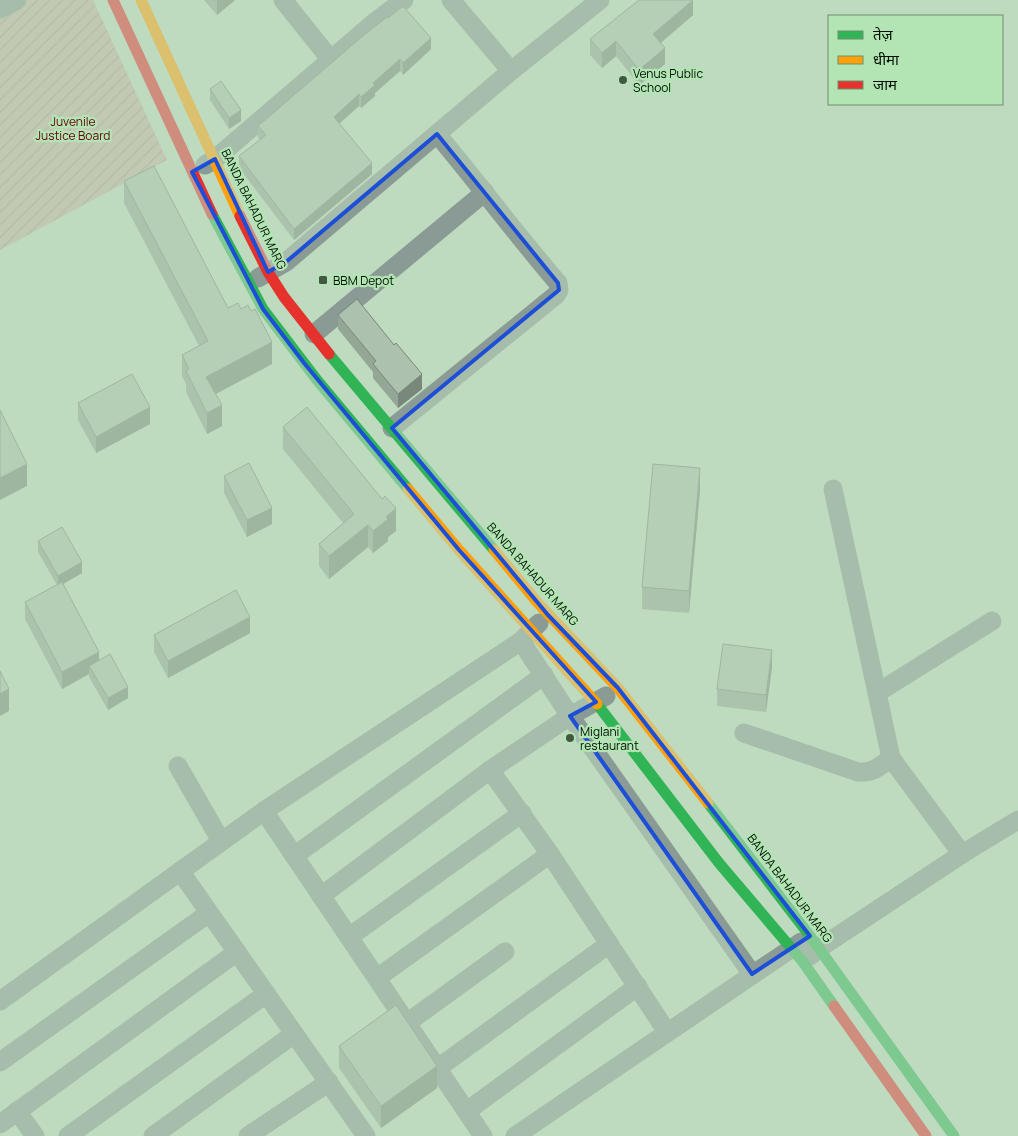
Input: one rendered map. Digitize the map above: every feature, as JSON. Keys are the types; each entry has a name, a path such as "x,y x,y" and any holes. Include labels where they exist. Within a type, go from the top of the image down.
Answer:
{"street":[{"path":"0,9 17,0"},
{"name":"BANDA BAHADUR MARG","path":"113,0 218,228 263,308 328,372 392,428 548,615 618,688 742,846 954,1136"},
{"name":"BANDA BAHADUR MARG","path":"141,0 268,272 284,297 314,334 328,372 459,550 526,636 596,702 719,863 797,955 926,1136"},
{"path":"282,0 331,60"},
{"path":"192,172 215,159 376,21 404,0"},
{"path":"452,0 511,72"},
{"path":"249,282 286,262 511,72 600,0"},
{"path":"392,428 556,295 559,290 558,283 437,134"},
{"path":"314,334 485,192"},
{"path":"833,488 891,758 962,854"},
{"path":"0,1001 264,810 526,636 548,615"},
{"path":"877,693 992,620"},
{"path":"526,636 544,675 570,716 752,974"},
{"path":"294,856 544,675"},
{"path":"321,896 490,770 570,716 618,688"},
{"path":"744,733 858,772 876,770 891,758"},
{"path":"178,766 221,841"},
{"path":"490,770 550,854 667,1032"},
{"path":"264,810 484,1136"},
{"path":"349,936 522,813"},
{"path":"515,1136 752,974 797,955 814,942 1018,820"},
{"path":"377,978 550,854"},
{"path":"180,871 329,1082 357,1133"},
{"path":"0,1062 209,913"},
{"path":"438,1068 609,944"},
{"path":"0,1124 237,952"},
{"path":"407,1023 505,952"},
{"path":"467,1111 638,986"},
{"path":"68,1136 266,994"},
{"path":"158,1134 294,1034"},
{"path":"248,1136 329,1082"},
{"path":"17,1111 35,1136"}],"highlighted area":[{"path":"437,134 558,283 559,290 392,428 548,615 618,688 810,936 752,974 570,716 596,702 459,550 304,363 263,309 192,172 215,159 268,272 286,262"}],"green space":[{"name":"Juvenile Justice Board","path":"0,0 93,0 167,160 0,250"}],"building":[{"path":"639,0 693,0 653,34 665,48 639,70 616,41 602,53 590,39"},
{"path":"403,6 431,38 403,63 400,59 373,83 375,85 361,97 359,94 334,117 372,163 294,229 239,156 266,135 258,126 364,35"},
{"path":"221,81 241,110 229,118 210,89"},
{"path":"154,166 228,308 238,303 241,309 248,305 251,311 255,309 272,342 206,377 222,405 207,413 186,371 189,369 182,355 208,341 124,181"},
{"path":"357,299 394,345 396,343 422,374 398,394 373,364 376,361 338,315"},
{"path":"132,374 150,407 96,437 78,403"},
{"path":"307,407 382,499 385,496 396,508 386,517 388,519 373,531 368,525 329,556 319,544 354,514 283,427"},
{"path":"0,410 27,464 0,478"},
{"path":"249,463 272,508 247,520 224,476"},
{"path":"653,464 700,468 689,591 642,587"},
{"path":"62,527 82,562 58,576 38,541"},
{"path":"62,582 99,652 62,672 25,602"},
{"path":"236,590 250,617 168,661 154,635"},
{"path":"723,644 772,650 766,695 717,689"},
{"path":"110,654 128,687 108,698 89,666"},
{"path":"0,671 9,689 0,694"},
{"path":"396,1005 437,1066 381,1106 339,1046"}],"traffic: fast":[{"path":"212,214 263,309 317,380 408,489"},
{"path":"329,354 494,550"},
{"path":"597,704 719,863 803,962 834,1006"},
{"path":"708,803 810,936 954,1136"}],"traffic: slow":[{"path":"141,0 240,216"},
{"path":"408,489 459,550 597,704"},
{"path":"494,550 537,602 618,688 708,803"}],"traffic: jam":[{"path":"113,0 212,214"},
{"path":"240,216 268,272 284,297 329,354"},
{"path":"834,1006 926,1136"}],"place":[{"name":"Venus Public School","path":"623,80"},
{"name":"BBM Depot","path":"323,280"},
{"name":"Miglani restaurant","path":"570,738"}]}
